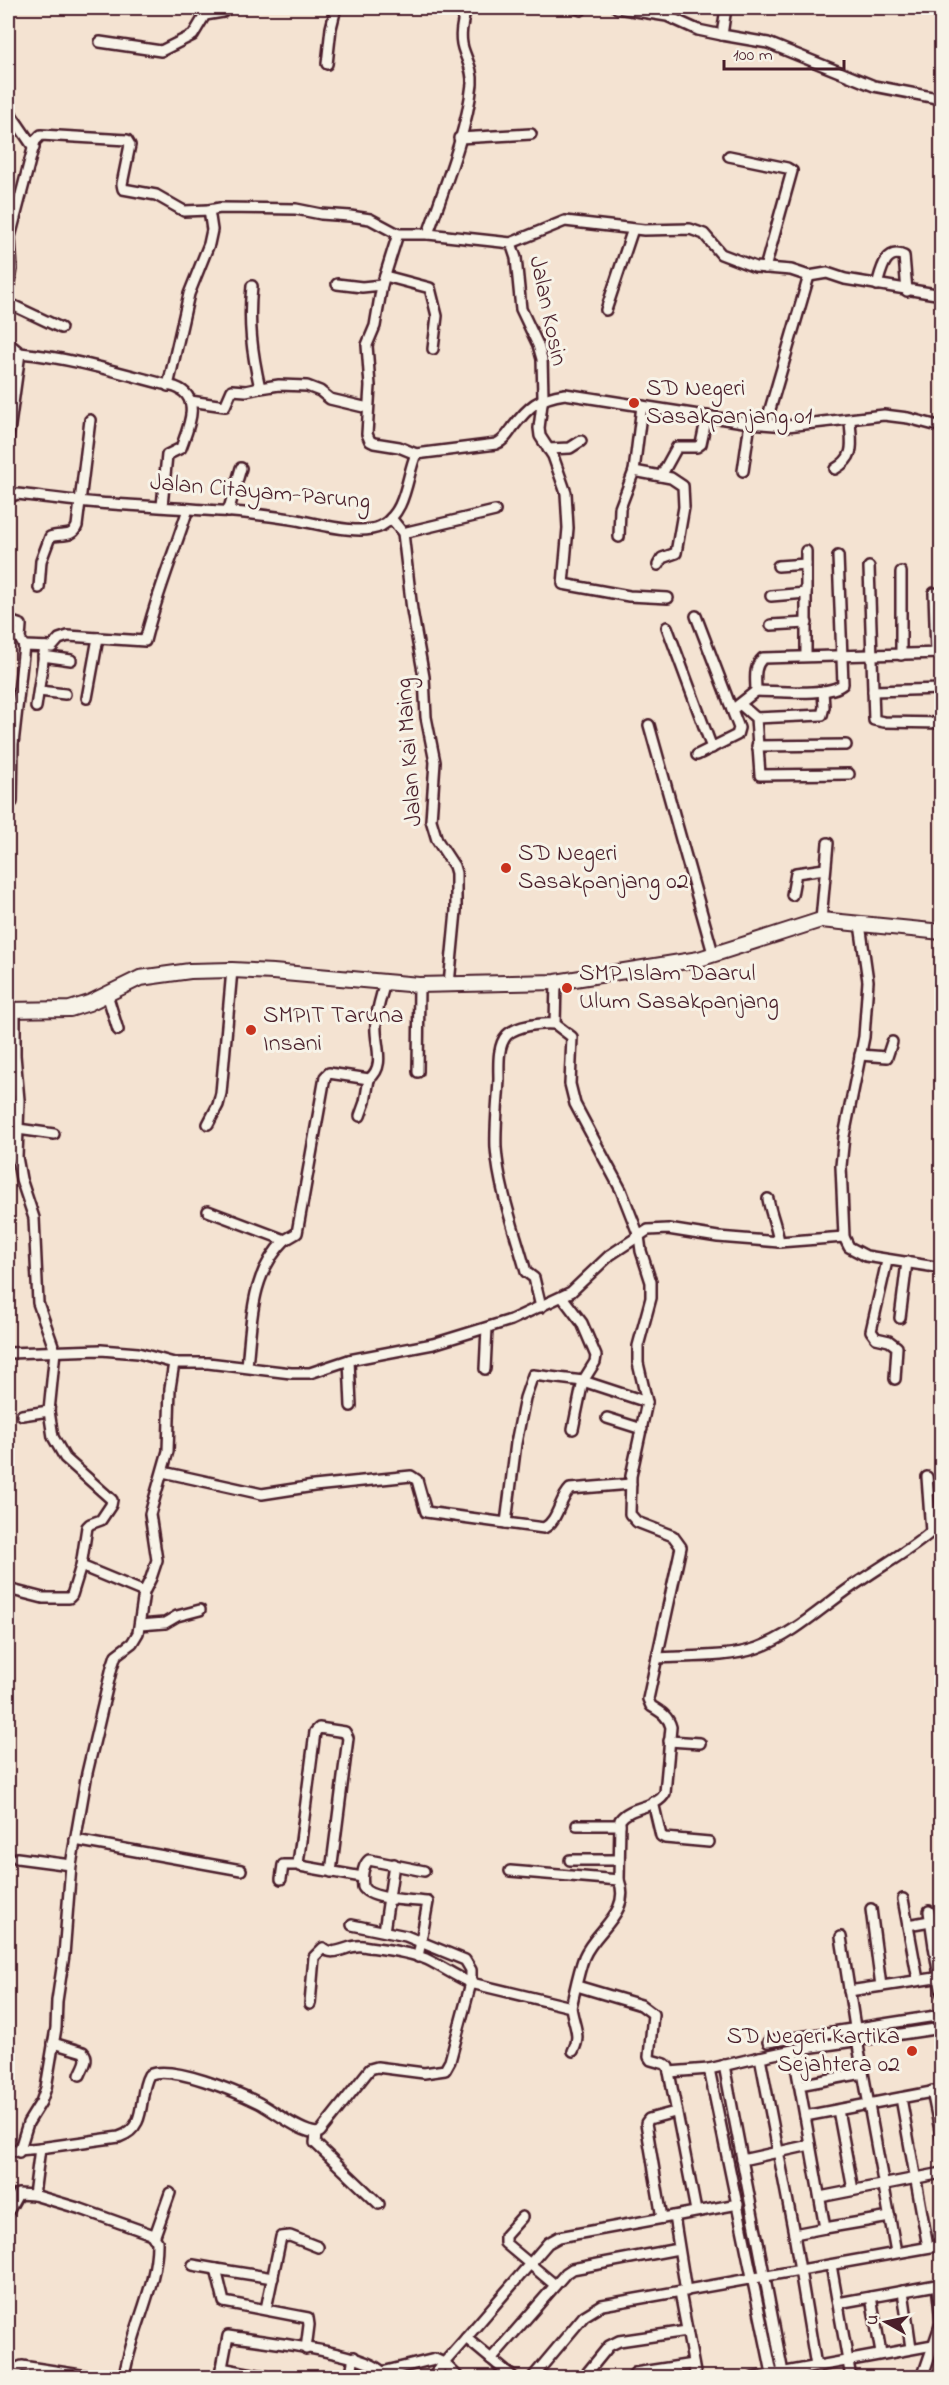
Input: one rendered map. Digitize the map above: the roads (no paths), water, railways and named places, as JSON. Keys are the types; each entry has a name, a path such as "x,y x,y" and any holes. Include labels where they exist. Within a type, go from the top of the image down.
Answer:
{"main road":[{"path":"11,1010 70,1009 150,975 232,970 419,985 556,981 699,959 820,920 942,932"}],"street":[{"path":"100,42 161,51 193,35 205,15 223,12 228,8"},
{"path":"327,64 336,8"},
{"path":"428,234 437,211 471,94 472,77 462,42 466,8"},
{"path":"617,8 667,16 698,30 778,46 874,86 942,99"},
{"path":"722,35 726,8"},
{"path":"8,110 34,148"},
{"path":"8,295 12,269 10,237 38,136 45,134 127,140 130,145 123,189 156,195 184,211 220,208 296,209 370,219 398,234 384,281 375,326 367,345 370,386 367,430 370,441 399,447 416,454 496,444 502,442 529,408 542,399 565,394 750,423 795,427 875,416 893,416 942,427"},
{"path":"459,138 531,135"},
{"path":"729,156 792,171 765,268"},
{"path":"168,386 189,294 209,244 212,230 209,210"},
{"path":"511,243 565,221 633,229 696,231 707,236 721,254 765,268 791,270 809,276 827,273 877,285 942,296"},
{"path":"606,310 633,229"},
{"name":"Jalan Kosin","path":"398,234 428,234 511,243 516,258 521,309 540,351 542,399 540,436 564,485 568,509 563,584 629,596 668,598"},
{"path":"877,285 886,259 892,253 898,253 904,256 907,291"},
{"path":"766,423 809,276"},
{"path":"338,284 362,287 384,281 430,288 438,316 433,349"},
{"path":"252,286 250,328 253,360 260,388"},
{"path":"8,303 61,328"},
{"path":"8,343 20,353 50,356 93,365 183,390 190,401 192,412 181,448 167,455 162,506"},
{"path":"8,440 20,353"},
{"path":"190,401 225,406 232,390 246,391 279,385 307,386 320,391 330,399 368,408"},
{"path":"619,537 620,508 634,471 642,406"},
{"path":"661,476 677,447 697,447 701,444 707,416"},
{"path":"39,588 41,561 46,542 50,537 68,535 76,530 90,420"},
{"path":"835,469 849,460 851,454 850,421"},
{"path":"743,471 750,423"},
{"path":"548,449 570,448 581,441"},
{"name":"Jalan Citayam-Parung","path":"8,497 17,494 79,502 188,508 278,517 349,529 380,527 391,518 405,493 416,454"},
{"path":"228,512 241,468"},
{"path":"634,471 676,480 683,486 684,507 676,553 662,558 658,565"},
{"path":"44,652 59,639 68,636 145,641 154,604 166,577 188,508"},
{"path":"391,518 404,533 495,512"},
{"name":"Jalan Kai Maing","path":"404,533 412,610 424,677 426,717 435,762 431,820 437,840 456,873 456,911 449,984"},
{"path":"806,551 806,656"},
{"path":"745,700 824,691 843,684 838,556"},
{"path":"778,566 806,564"},
{"path":"869,567 870,655 874,720 942,723"},
{"path":"901,572 901,655"},
{"path":"771,596 806,593"},
{"path":"697,755 739,732 745,700 756,669 763,658 939,653 934,593"},
{"path":"696,616 718,676 745,700 756,718 760,775 849,774"},
{"path":"8,618 21,625 20,639 24,646 13,744 12,802"},
{"path":"771,625 807,623"},
{"path":"667,627 712,748"},
{"path":"87,698 98,638"},
{"path":"24,646 71,660"},
{"path":"36,707 44,652"},
{"path":"873,691 942,690"},
{"path":"39,691 65,694"},
{"path":"756,718 822,715 824,691"},
{"path":"649,725 713,953"},
{"path":"757,746 846,745"},
{"path":"820,920 828,843"},
{"path":"792,895 796,873 825,869"},
{"path":"860,924 868,981 866,1023 848,1111 842,1156 844,1237 853,1250 866,1256 942,1268"},
{"path":"208,1124 218,1106 221,1093 232,970"},
{"path":"555,1024 556,981"},
{"path":"360,1116 369,1079 378,1067 379,1045 376,1022 385,982"},
{"path":"418,1072 419,985"},
{"path":"106,994 118,1030"},
{"path":"8,1589 43,1598 69,1598 81,1566 87,1527 101,1520 112,1500 65,1458 53,1437 49,1411 55,1351 38,1303 35,1227 19,1169 19,1090 11,1010"},
{"path":"541,1307 534,1278 526,1272 499,1170 496,1148 500,1052 506,1036 512,1031 555,1024 572,1037 570,1084 575,1104 615,1179 639,1236 652,1290 638,1354 647,1402 631,1484 631,1518 673,1536 681,1547 649,1703 669,1720 671,1727 665,1793 659,1801 621,1817 619,1860 623,1889 620,1905 588,1950 571,2007 579,2041 573,2051"},
{"path":"860,1056 888,1057 892,1042"},
{"path":"247,1366 258,1280 275,1250 297,1233 300,1225 326,1075 340,1074 369,1079"},
{"path":"8,1135 18,1129 54,1134"},
{"path":"768,1199 779,1242"},
{"path":"208,1211 285,1240"},
{"path":"8,1353 89,1349 128,1352 174,1363 247,1366 291,1373 310,1373 349,1360 419,1347 487,1328 563,1298 610,1255 648,1230 668,1229 717,1237 779,1242 844,1237"},
{"path":"887,1261 872,1331 876,1338 889,1341 897,1347 895,1379"},
{"path":"900,1317 907,1262"},
{"path":"563,1298 582,1323 596,1356 595,1362 583,1381 573,1429"},
{"path":"485,1369 487,1328"},
{"path":"349,1360 351,1406"},
{"path":"19,2152 28,2123 46,2088 64,1955 71,1865 87,1773 113,1660 135,1639 140,1625 144,1592 157,1560 150,1514 153,1498 163,1472 169,1440 170,1388 174,1363"},
{"path":"506,1523 514,1453 533,1375 583,1381 647,1402"},
{"path":"22,1415 49,1411"},
{"path":"607,1418 642,1429"},
{"path":"163,1472 262,1494 411,1476 417,1480 426,1512 544,1528 551,1523 565,1494 570,1489 631,1484"},
{"path":"657,1658 758,1648 808,1619 858,1582 936,1532 927,1477"},
{"path":"81,1566 144,1592"},
{"path":"140,1625 165,1623 177,1616 200,1610"},
{"path":"299,1865 315,1732 320,1728 345,1732 348,1738 331,1872"},
{"path":"669,1741 700,1743"},
{"path":"653,1802 661,1836 709,1842"},
{"path":"577,1825 620,1825"},
{"path":"75,1840 241,1870"},
{"path":"17,1858 71,1865"},
{"path":"418,1957 428,1902 389,1898 364,1891 362,1877 365,1863 369,1860 424,1871"},
{"path":"570,1860 619,1860"},
{"path":"384,1931 394,1864"},
{"path":"281,1880 283,1865 299,1865 362,1877"},
{"path":"510,1871 620,1880"},
{"path":"903,1899 918,1980"},
{"path":"871,1909 881,1986"},
{"path":"908,1925 930,1916 938,1945 942,1994"},
{"path":"8,2151 19,2152 119,2137 130,2132 143,2106 149,2075 160,2072 199,2079 225,2088 259,2103 316,2134 325,2129 370,2069 377,2067 424,2073 445,2070 450,2061 471,1983 469,1963 422,1941 352,1925"},
{"path":"841,1937 868,2105 896,2252"},
{"path":"310,2004 314,1957 322,1948 327,1952 334,1952 359,1945 418,1957 471,1983 571,2007"},
{"path":"849,1991 940,1977"},
{"path":"577,1986 641,2005 650,2010 653,2018 649,2057 651,2060 665,2064 669,2072 696,2211"},
{"path":"768,2042 942,2015"},
{"path":"669,2072 709,2069 793,2050 942,2028"},
{"path":"53,2043 83,2052 87,2059 80,2074"},
{"path":"793,2050 825,2228"},
{"path":"760,2057 794,2234 816,2366"},
{"path":"724,2065 784,2375"},
{"path":"709,2069 773,2376"},
{"path":"799,2085 863,2073"},
{"path":"805,2116 937,2090 942,2140"},
{"path":"901,2098 928,2247"},
{"path":"838,2110 853,2190"},
{"path":"662,2218 646,2123 647,2119 675,2112"},
{"path":"316,2134 315,2143 379,2204"},
{"path":"742,2160 810,2145"},
{"path":"34,2194 40,2148"},
{"path":"820,2197 942,2173"},
{"path":"154,2238 170,2193"},
{"path":"8,2212 18,2194 34,2194 151,2234 157,2241 151,2283 133,2336 124,2378"},
{"path":"430,2378 548,2243 559,2237 738,2204"},
{"path":"674,2216 687,2331 696,2378"},
{"path":"522,2217 505,2235 504,2240 555,2285"},
{"path":"794,2234 890,2217"},
{"path":"266,2309 281,2237 290,2236 318,2247"},
{"path":"532,2378 584,2316 596,2307 942,2245"},
{"path":"491,2358 555,2285 572,2270 678,2248"},
{"path":"193,2265 273,2278"},
{"path":"831,2265 851,2378"},
{"path":"216,2269 224,2302 308,2318 306,2349"},
{"path":"838,2303 939,2284 941,2320 922,2378"},
{"path":"903,2291 911,2348"},
{"path":"871,2297 881,2353"},
{"path":"583,2378 609,2346 619,2341 687,2331"},
{"path":"274,2378 220,2373 227,2337 354,2357 375,2364 383,2375 435,2359 444,2363 459,2378"},
{"path":"466,2338 514,2378"},
{"path":"753,2378 784,2375 848,2359 933,2345"},
{"path":"350,2378 354,2357"},
{"path":"631,2378 634,2373 693,2364"},
{"path":"8,2372 22,2366 100,2378"}],"place":[{"name":"SD Negeri Sasakpanjang 01","path":"634,403"},
{"name":"SD Negeri Sasakpanjang 02","path":"506,868"},
{"name":"SMP Islam Daarul Ulum Sasakpanjang","path":"567,988"},
{"name":"SMPIT Taruna Insani","path":"251,1030"},
{"name":"SD Negeri Kartika Sejahtera 02","path":"912,2051"}]}
